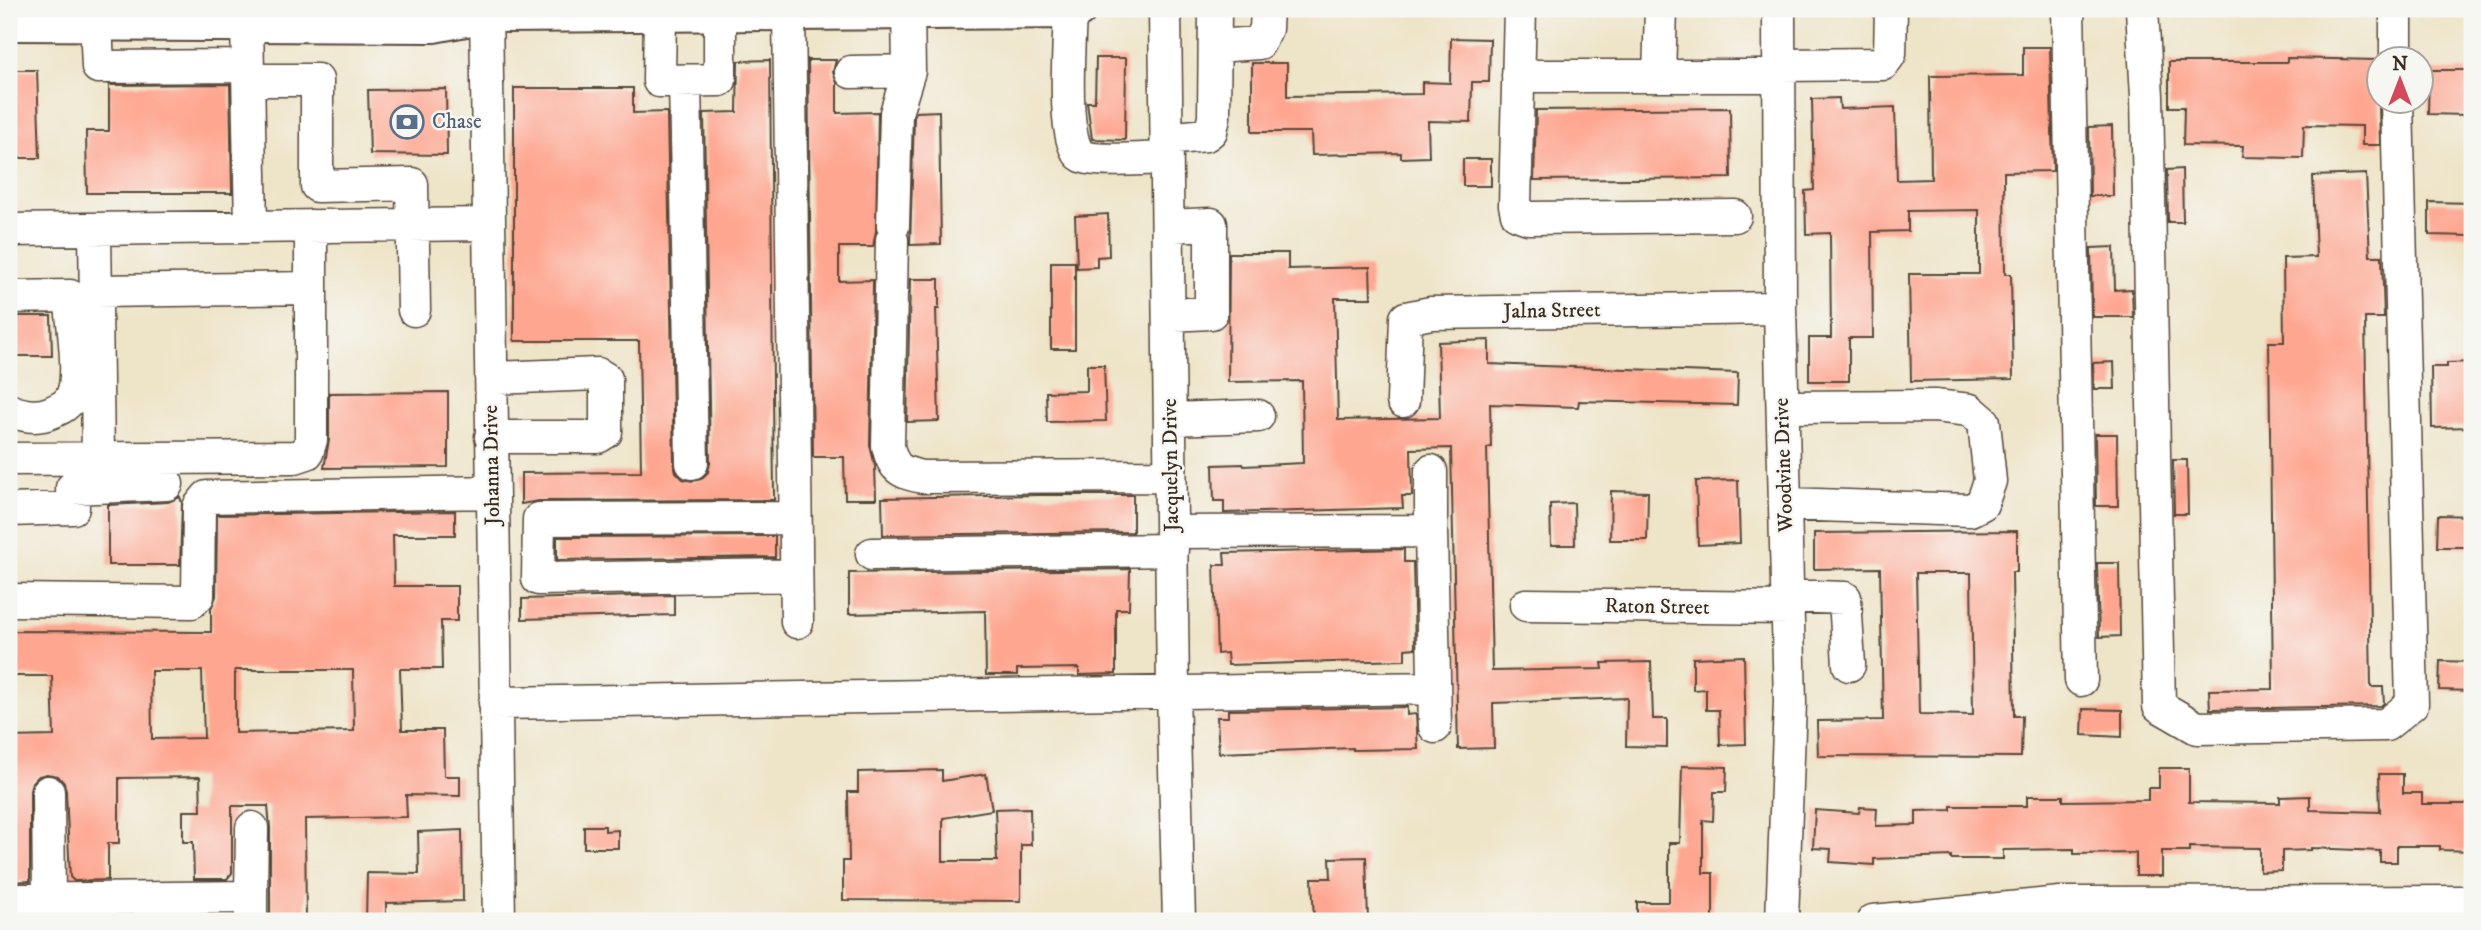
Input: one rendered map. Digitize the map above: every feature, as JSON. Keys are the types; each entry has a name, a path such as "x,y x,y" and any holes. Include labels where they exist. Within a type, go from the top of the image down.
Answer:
{"main road":[{"path":"9,21 433,23 481,10 1077,9"}],"street":[{"path":"1070,9 1068,124 1075,150 1082,156 1096,159 1167,148 1211,131 1214,117 1215,9"},
{"name":"Jacquelyn Drive","path":"1165,9 1173,692 1179,921"},
{"path":"1215,46 1259,43 1264,36 1267,9"},
{"path":"1520,9 1515,205 1517,214 1528,218 1735,216"},
{"path":"1660,76 1661,9"},
{"name":"Woodvine Drive","path":"1779,9 1780,307 1790,702 1782,921"},
{"path":"1518,76 1660,76 1883,64 1890,54 1891,9"},
{"path":"2068,9 2081,680"},
{"path":"2142,9 2147,123 2159,706 2197,728 2386,725 2412,704 2397,116"},
{"path":"2396,9 2396,46"},
{"name":"Johanna Drive","path":"481,10 489,224 499,921"},
{"path":"797,622 795,518 806,10"},
{"path":"908,10 909,71 896,113 888,446 891,461 902,472 922,477 1170,476"},
{"path":"660,11 659,81 720,80 720,11"},
{"path":"96,21 98,67 248,73 317,80 317,186 412,184 414,310"},
{"path":"247,22 251,227"},
{"path":"851,72 909,71"},
{"path":"685,81 692,463"},
{"path":"9,230 489,224"},
{"path":"1168,226 1211,225 1211,313 1169,314"},
{"path":"9,459 295,457 307,453 311,440 311,226"},
{"path":"95,229 98,459"},
{"path":"96,291 311,288"},
{"path":"9,297 70,296 77,381 72,397 64,407 45,415 23,416 9,410"},
{"name":"Jalna Street","path":"1404,401 1406,318 1431,313 1780,307"},
{"path":"491,378 598,374 606,379 606,432 598,437 491,437"},
{"path":"1783,407 1935,406 1970,410 1984,422 1990,481 1982,504 1970,510 1786,504"},
{"path":"1170,419 1258,416"},
{"path":"1430,471 1435,727"},
{"path":"9,510 73,508 72,488 167,484"},
{"path":"9,600 191,602 198,596 199,507 207,496 492,492"},
{"path":"795,518 539,519 538,579 796,575"},
{"path":"872,554 1432,531"},
{"name":"Raton Street","path":"1526,606 1788,602 1845,598 1849,665"},
{"path":"495,703 1434,688"},
{"path":"48,792 49,899"},
{"path":"9,900 49,899 251,909 252,828"},
{"path":"1873,921 2060,903 2472,902"}],"building":[{"path":"1451,38 1490,39 1489,82 1472,82 1471,122 1428,121 1429,157 1401,158 1401,153 1312,155 1311,132 1252,132 1252,63 1287,63 1287,96 1422,94 1422,82 1450,83"},
{"path":"2023,47 2050,47 2053,171 2004,172 2005,274 2011,274 2013,379 1911,381 1909,274 1979,274 1979,210 1908,211 1908,231 1872,232 1873,338 1849,338 1849,381 1809,381 1809,338 1831,338 1830,233 1806,234 1805,191 1814,190 1812,99 1839,98 1840,109 1895,107 1897,180 1931,179 1930,76 2023,75"},
{"path":"1096,58 1126,58 1125,140 1092,139 1087,102 1095,102"},
{"path":"2287,58 2366,60 2366,116 2379,116 2380,145 2362,145 2362,126 2304,125 2303,158 2242,157 2243,146 2183,145 2184,107 2169,107 2169,62 2287,62"},
{"path":"770,60 774,500 539,501 521,504 521,473 641,472 639,341 514,341 514,88 633,88 633,113 667,112 674,463 676,472 683,479 693,481 701,479 708,472 710,463 704,113 737,112 738,61"},
{"path":"808,60 836,60 833,72 837,83 837,113 878,112 876,231 873,247 839,247 839,281 873,280 870,446 875,466 876,499 845,499 844,457 813,457"},
{"path":"9,70 37,70 40,158 9,158"},
{"path":"2436,70 2467,70 2466,115 2436,114"},
{"path":"230,84 232,193 87,193 86,131 109,131 109,85"},
{"name":"Chase","path":"446,89 447,155 370,154 368,90"},
{"path":"1730,108 1731,178 1534,180 1536,110"},
{"path":"939,111 941,244 910,245 914,116 916,112"},
{"path":"2112,126 2113,196 2090,196 2089,127"},
{"path":"1463,159 1491,159 1491,186 1463,186"},
{"path":"2182,169 2183,222 2168,222 2167,170"},
{"path":"2366,174 2370,256 2382,256 2384,318 2365,318 2371,687 2383,687 2384,703 2381,706 2210,709 2209,690 2273,689 2269,342 2284,342 2283,258 2316,257 2313,176"},
{"path":"2429,202 2472,203 2472,236 2429,235"},
{"path":"1108,214 1109,256 1097,257 1097,267 1077,268 1075,216"},
{"path":"2114,247 2115,290 2132,289 2133,317 2092,317 2091,248"},
{"path":"1229,253 1288,253 1288,269 1370,267 1371,298 1335,298 1338,420 1440,418 1438,342 1489,340 1489,364 1738,373 1737,405 1579,401 1578,407 1490,404 1491,447 1487,448 1492,671 1603,669 1602,663 1651,662 1653,719 1667,719 1667,747 1626,746 1627,698 1493,703 1494,748 1458,749 1451,448 1411,449 1412,496 1402,496 1403,508 1224,513 1224,501 1214,501 1213,465 1303,463 1302,381 1228,382"},
{"path":"1051,262 1075,262 1075,349 1051,349"},
{"path":"910,279 939,279 939,309 936,309 939,421 907,422"},
{"path":"9,316 51,316 52,356 9,356"},
{"path":"2114,362 2115,389 2094,389 2093,363"},
{"path":"2472,362 2472,427 2432,428 2431,367"},
{"path":"1087,365 1104,365 1106,421 1047,422 1046,392 1087,391"},
{"path":"448,392 448,467 324,468 329,440 329,393"},
{"path":"2095,434 2117,434 2118,506 2096,506"},
{"path":"2173,460 2187,460 2188,514 2174,514"},
{"path":"1738,480 1740,543 1698,545 1696,481"},
{"path":"1611,491 1648,492 1647,540 1610,540"},
{"path":"1133,495 1133,532 883,535 882,498"},
{"path":"180,497 180,565 108,565 108,505 168,502"},
{"path":"1574,503 1575,545 1551,545 1550,504"},
{"path":"455,511 455,535 393,535 394,586 457,586 457,621 441,621 442,669 400,669 402,730 443,730 444,776 460,776 460,796 406,795 407,817 305,819 306,921 270,921 268,806 232,806 232,873 227,879 194,879 193,842 183,842 183,811 201,811 200,777 119,778 119,843 108,843 108,880 74,881 70,877 64,783 58,776 47,774 32,782 30,791 30,881 9,882 9,737 54,736 52,676 9,676 9,631 211,632 211,609 216,596 217,515","holes":["235,670 353,670 354,731 235,733","151,671 202,671 204,738 152,739"]},
{"path":"2438,515 2472,516 2472,547 2437,547"},
{"path":"2017,531 2017,572 2012,572 2014,716 2022,716 2021,757 1818,756 1817,721 1883,720 1880,568 1814,569 1814,533","holes":["1916,573 1971,573 1973,715 1919,714"]},
{"path":"775,536 775,557 557,560 557,537"},
{"path":"1404,549 1404,562 1413,562 1415,648 1405,649 1405,660 1228,665 1227,653 1217,654 1214,565 1225,565 1224,553"},
{"path":"2097,563 2119,563 2120,636 2099,637"},
{"path":"1130,569 1129,609 1116,609 1116,674 1079,675 1079,668 1017,669 1017,675 986,675 985,611 849,614 849,573"},
{"path":"674,595 674,615 522,619 522,599"},
{"path":"1744,656 1746,744 1720,745 1719,710 1706,710 1706,689 1693,690 1693,658"},
{"path":"2440,661 2472,662 2472,691 2439,690"},
{"path":"1407,707 1407,715 1416,714 1418,749 1353,748 1219,753 1217,717 1228,717 1228,710"},
{"path":"2083,709 2122,710 2122,737 2082,735"},
{"path":"1682,766 1727,767 1726,792 1714,792 1713,821 1703,820 1703,873 1713,873 1713,921 1637,920 1637,902 1669,902 1669,843 1680,843"},
{"path":"2159,768 2189,768 2189,802 2280,803 2280,797 2310,796 2310,810 2380,812 2379,774 2403,774 2403,793 2422,793 2422,804 2472,804 2472,851 2440,850 2440,846 2397,846 2397,862 2380,862 2380,851 2311,848 2282,851 2282,871 2260,872 2260,848 2189,847 2189,851 2162,851 2162,876 2136,876 2136,853 2074,854 2074,849 2003,850 2003,859 1951,859 1951,856 1874,859 1874,865 1830,862 1831,849 1813,848 1815,810 1859,813 1860,807 1877,808 1876,826 1916,825 1916,811 1951,810 1951,806 2027,806 2027,796 2063,796 2063,801 2148,800 2148,788 2159,788"},
{"path":"942,770 942,781 986,774 992,810 943,818 943,861 997,861 995,809 1030,808 1031,845 1021,845 1021,901 843,900 843,861 849,861 848,792 858,792 858,772"},
{"path":"584,826 605,826 605,831 618,830 618,848 584,848"},
{"path":"462,830 463,901 386,903 386,921 366,921 367,873 419,874 418,832"},
{"path":"1366,857 1368,921 1314,921 1312,878 1331,878 1330,858"}],"place":[{"name":"Chase","path":"407,122"}]}
